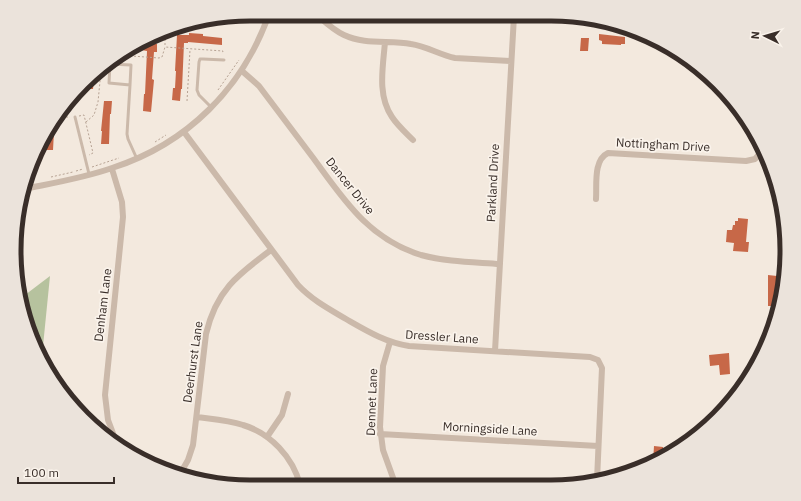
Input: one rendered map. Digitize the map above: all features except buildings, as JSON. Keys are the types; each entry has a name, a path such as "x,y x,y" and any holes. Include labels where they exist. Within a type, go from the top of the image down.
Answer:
{"street":[{"path":"30,188 112,169 137,159 184,132 211,108 242,71 256,45 266,21"},
{"path":"324,21 329,26 345,35 361,40 416,45 442,55 455,58 511,61"},
{"name":"Parkland Drive","path":"495,352 514,21"},
{"path":"385,42 382,83 386,105 392,118 413,140"},
{"name":"Dancer Drive","path":"242,71 259,86 348,206 373,230 403,248 426,256 456,261 500,264"},
{"name":"Dressler Lane","path":"184,132 294,281 309,296 363,329 390,342 409,346 590,357 598,360 602,368 597,475"},
{"name":"Nottingham Drive","path":"596,199 598,165 601,158 608,153 746,161 755,159 759,155"},
{"name":"Denham Lane","path":"112,169 122,202 124,217 104,395 108,420 114,435"},
{"name":"Deerhurst Lane","path":"183,470 191,453 206,334 213,312 232,280 271,250"},
{"name":"Dennet Lane","path":"390,342 383,366 380,434 394,480"},
{"path":"267,437 282,415 288,394"},
{"path":"196,417 241,424 267,437 279,448 290,462 298,480"},
{"name":"Morningside Lane","path":"380,434 598,446"}],"lane":[{"path":"211,108 198,92 199,62 203,59 223,60"},
{"path":"116,65 131,66 127,134 137,159"},
{"path":"110,69 109,83 130,85"},
{"path":"75,117 89,174"}],"path":[{"path":"130,56 162,57 165,47 165,37"},
{"path":"165,47 222,51 223,60"},
{"path":"187,101 190,49"},
{"path":"218,90 241,58"},
{"path":"86,122 94,115 98,102 100,77"},
{"path":"154,142 166,135"},
{"path":"95,166 120,158"}],"green space":[{"path":"50,276 43,348 33,324 25,295"}]}
